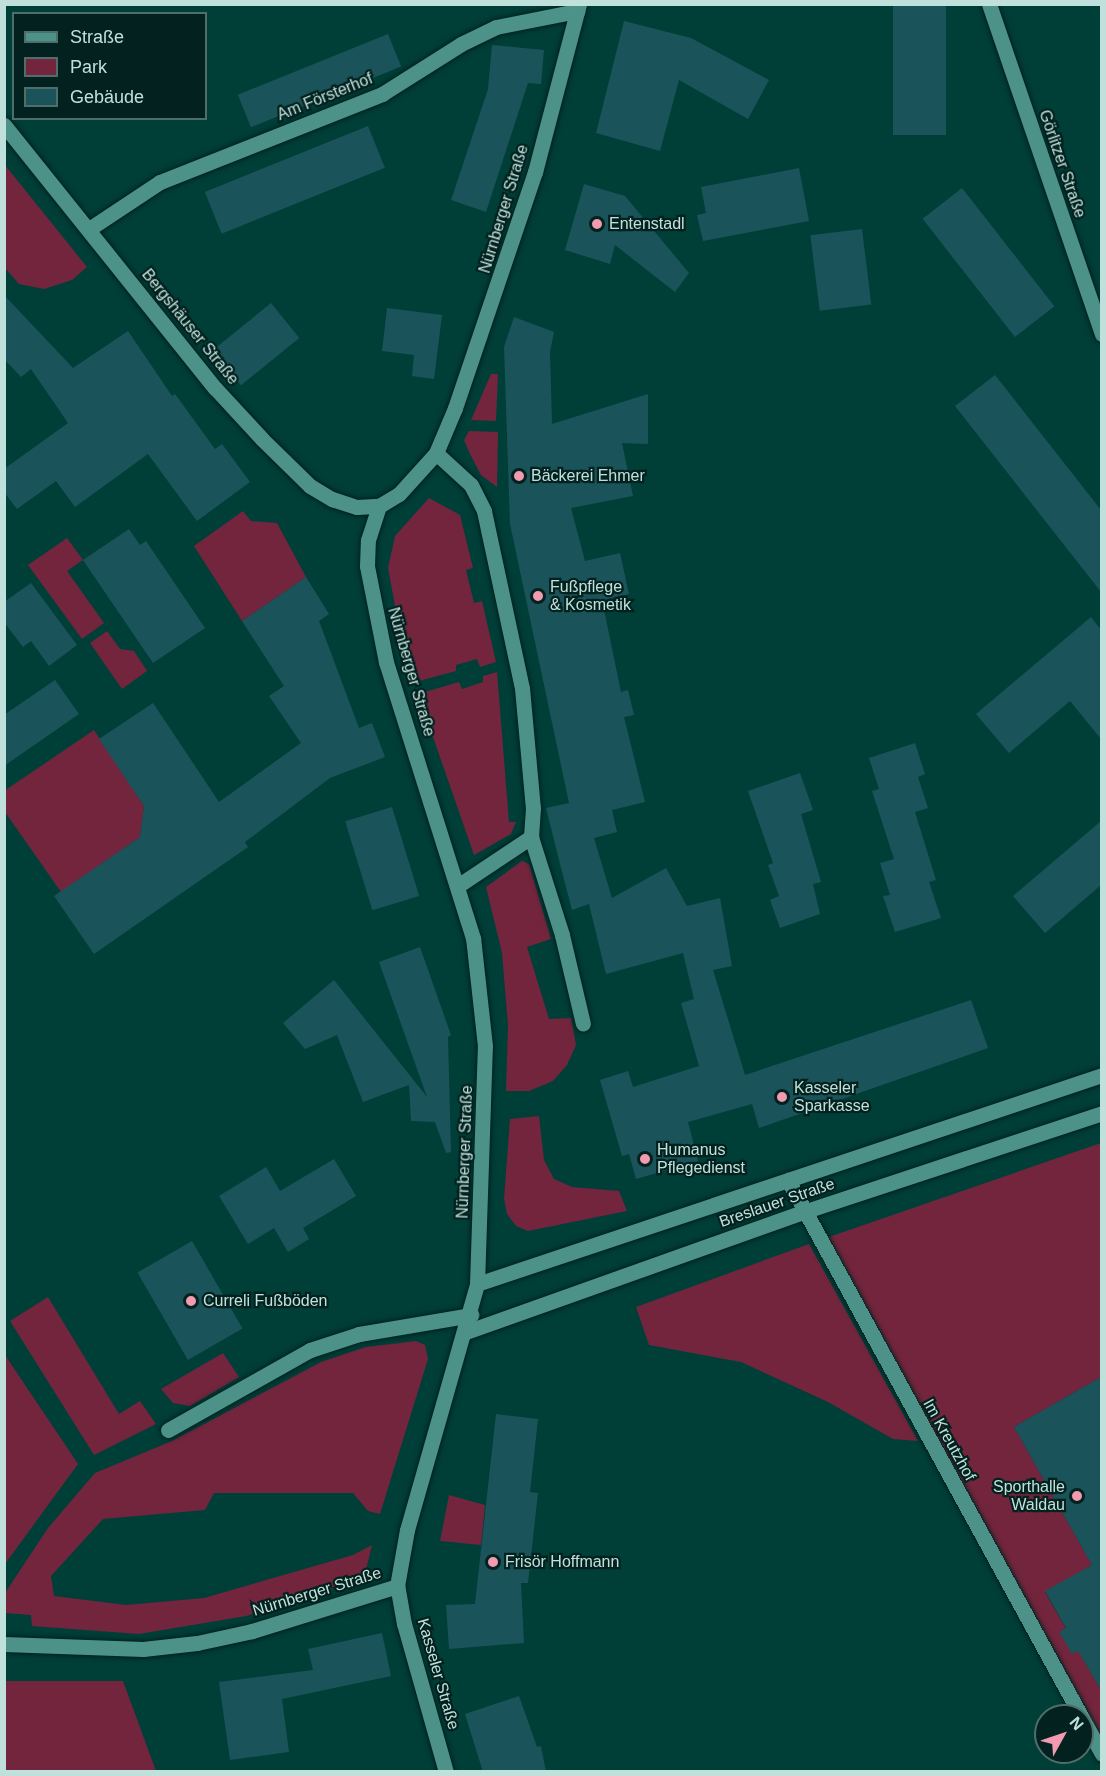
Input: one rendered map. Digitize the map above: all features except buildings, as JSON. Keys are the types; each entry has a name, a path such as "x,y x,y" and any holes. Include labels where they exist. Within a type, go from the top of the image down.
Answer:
{"street":[{"name":"Görlitzer Straße","path":"989,4 1101,334"},
{"name":"Am Försterhof","path":"89,229 160,182 382,94 461,44 496,27 578,8"},
{"name":"Nürnberger Straße","path":"4,1644 142,1649 197,1643 252,1632 397,1586 407,1530 471,1315 477,1284 485,1046 473,938 459,885 386,662 375,615 368,549 380,506 399,494 436,453 495,297 532,183 578,8"},
{"name":"Bergshäuser Straße","path":"4,125 215,388 286,462 332,499 357,507 380,506"},
{"path":"436,453 471,486 484,511 522,688 533,808 531,837 562,935 583,1024"},
{"path":"459,885 531,837"},
{"name":"Breslauer Straße","path":"477,1284 1101,1075"},
{"name":"Breslauer Straße","path":"466,1332 803,1212 1101,1113"},
{"name":"Im Kreutzhof","path":"788,1180 803,1212 1074,1704"},
{"path":"168,1430 310,1350 359,1334 471,1315"},
{"name":"Kasseler Straße","path":"397,1586 404,1624 446,1772"}],"green space":[{"path":"5,165 87,267 72,280 44,289 19,284 5,268"},
{"path":"491,374 498,374 496,421 471,420"},
{"path":"469,431 498,432 497,487 481,475 470,454 464,440"},
{"path":"429,498 460,515 473,568 466,570 474,603 482,601 496,662 480,667 477,659 456,665 456,671 415,682 401,638 388,568 395,536"},
{"path":"243,511 251,521 277,523 306,577 242,621 194,546"},
{"path":"67,538 83,560 67,571 104,623 82,639 28,565"},
{"path":"107,631 120,649 134,651 147,671 122,689 90,643"},
{"path":"497,672 509,822 516,822 511,834 474,855 418,694 459,682 462,689 483,682 483,676"},
{"path":"94,730 144,806 140,837 61,892 5,812 4,791"},
{"path":"522,861 529,864 551,939 527,947 549,1019 571,1018 576,1045 567,1065 553,1081 529,1091 506,1091 508,1025 502,953 486,887"},
{"path":"539,1116 544,1160 554,1179 572,1187 619,1191 627,1211 528,1231 516,1226 507,1214 504,1199 510,1119"},
{"path":"1101,1143 1101,1377 1014,1427 1092,1565 1045,1592 1101,1690 1101,1739 1094,1726 1094,1704 1082,1704 826,1238"},
{"path":"809,1244 918,1441 893,1439 828,1402 741,1362 649,1345 636,1307"},
{"path":"48,1297 119,1414 140,1401 156,1424 94,1455 10,1321"},
{"path":"416,1341 425,1345 428,1359 380,1514 368,1511 353,1493 214,1493 205,1510 103,1519 51,1576 54,1596 126,1605 204,1598 353,1555 372,1545 364,1578 246,1616 139,1634 32,1626 31,1615 5,1613 5,1593 48,1528 95,1473 172,1441 321,1362 366,1347"},
{"path":"223,1353 239,1377 190,1406 173,1403 161,1389"},
{"path":"5,1355 78,1464 5,1564"},
{"path":"449,1495 485,1505 481,1545 440,1541"},
{"path":"5,1681 123,1681 156,1771 5,1771"}],"place":[{"name":"Entenstadl","path":"597,224"},
{"name":"Bäckerei Ehmer","path":"519,476"},
{"name":"Fußpflege & Kosmetik","path":"538,596"},
{"name":"Kasseler Sparkasse","path":"782,1097"},
{"name":"Humanus Pflegedienst","path":"645,1159"},
{"name":"Curreli Fußböden","path":"191,1301"},
{"name":"Sporthalle Waldau","path":"1077,1496"},
{"name":"Frisör Hoffmann","path":"493,1562"}]}
